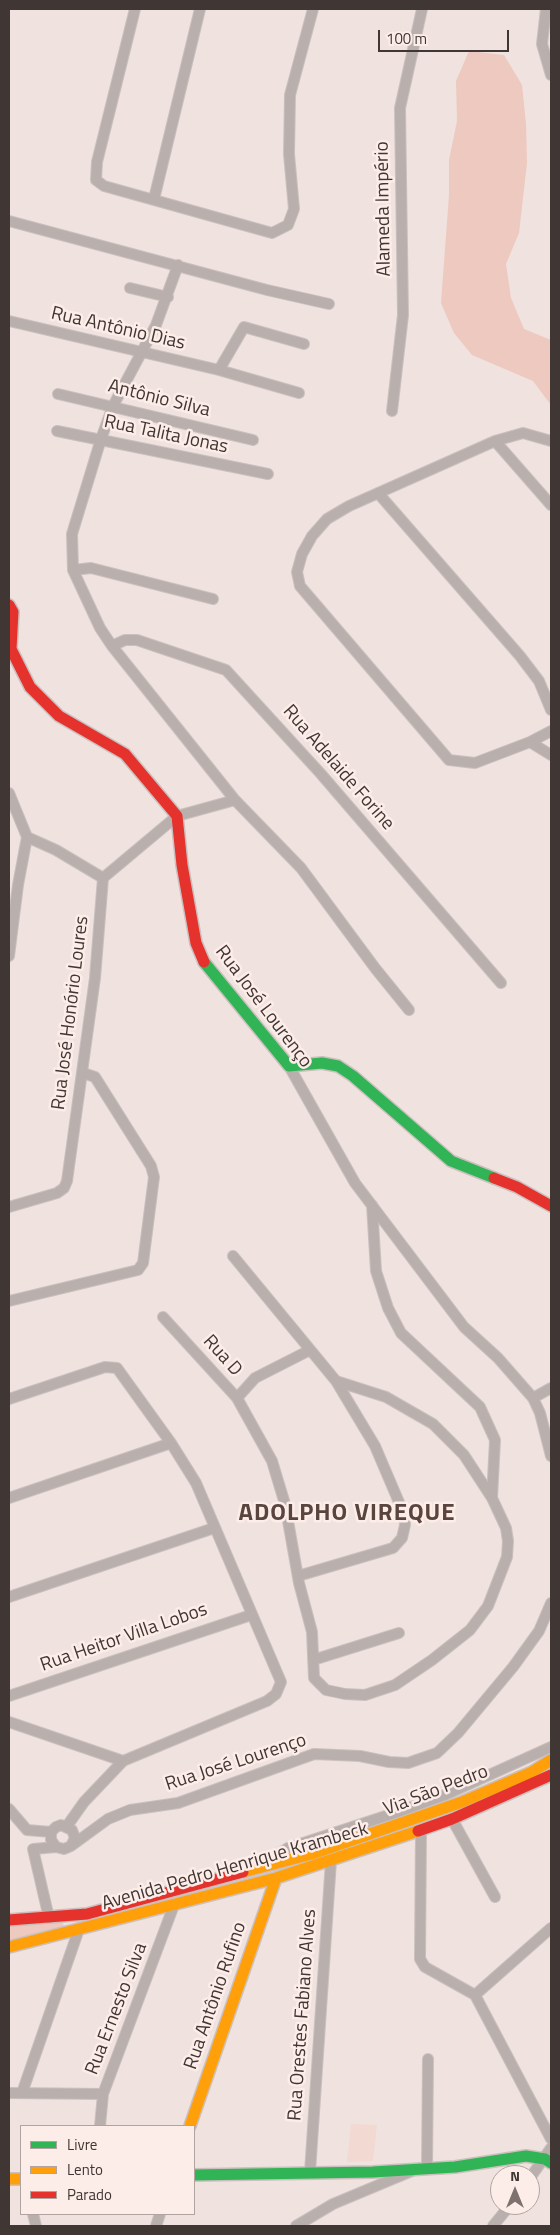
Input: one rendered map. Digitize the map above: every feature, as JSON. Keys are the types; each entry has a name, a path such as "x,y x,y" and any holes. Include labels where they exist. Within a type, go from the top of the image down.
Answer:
{"main road":[{"path":"9,605 13,612 10,649 30,687 46,704 73,725 125,754 176,816"},
{"name":"Rua José Lourenço","path":"176,816 182,865 196,944 203,960 289,1066"},
{"path":"289,1066 322,1063 338,1066 360,1082 451,1161 517,1187 551,1206"},
{"name":"Via São Pedro","path":"9,1920 87,1914 312,1854 425,1816 532,1772 551,1760"},
{"name":"Avenida Pedro Henrique Krambeck","path":"9,1948 276,1878 331,1861 452,1819 551,1775"},
{"name":"Rua Antônio Rufino","path":"190,2125 276,1878"},
{"path":"195,2175 415,2170 455,2167 526,2156 548,2161"}],"street":[{"path":"135,9 97,162 96,180 104,186 272,233 288,225 294,209 289,154 290,95 313,9"},
{"path":"154,199 200,9"},
{"name":"Alameda Império","path":"392,412 403,315 400,108 422,9"},
{"path":"546,9 542,44 551,75"},
{"path":"9,221 267,290 329,304"},
{"path":"178,265 168,297 143,352 113,406 101,439 72,534 73,570 100,628 112,646 235,800 301,868 374,968 409,1010"},
{"path":"130,288 168,297"},
{"name":"Rua Antônio Dias","path":"9,321 219,370 299,393"},
{"path":"219,370 244,327 304,344"},
{"name":"Antônio Silva","path":"58,394 253,440"},
{"name":"Rua Talita Jonas","path":"57,431 268,474"},
{"path":"551,441 523,432 495,441 349,506 327,520 312,536 302,554 298,572 300,586 449,760 475,763 530,742 551,731"},
{"path":"495,441 551,505"},
{"path":"378,493 520,656 538,681 551,710"},
{"path":"73,570 91,568 213,599"},
{"name":"Rua Adelaide Forine","path":"112,646 125,640 137,640 226,670 321,774 501,983"},
{"path":"530,742 551,755"},
{"path":"9,793 27,837 9,944 9,956"},
{"path":"27,837 56,850 103,878 176,816 235,800"},
{"name":"Rua José Honório Loures","path":"9,1207 43,1198 64,1188 67,1181 95,978 103,878"},
{"name":"Rua José Lourenço","path":"289,1066 355,1183 464,1327 498,1358 532,1398 540,1413 551,1456"},
{"path":"9,1301 138,1270 143,1263 154,1176 151,1166 95,1077 83,1073"},
{"path":"372,1205 376,1271 388,1308 401,1333 480,1407 495,1440 492,1498"},
{"path":"233,1256 336,1381 375,1446 404,1514 405,1525 402,1538 393,1548 298,1576"},
{"name":"Rua D","path":"163,1317 237,1398 255,1378 310,1350"},
{"path":"9,1399 105,1367 117,1368 171,1443 196,1483 281,1682 276,1694 267,1700 123,1761 84,1802 70,1828"},
{"path":"237,1398 272,1461 285,1504 298,1576 312,1632 314,1678 326,1690 365,1696 395,1685 432,1660 470,1630 488,1606 507,1557 508,1542 506,1528 492,1498 464,1455 433,1424 386,1398 336,1381"},
{"path":"532,1398 551,1388"},
{"path":"9,1498 171,1443"},
{"path":"9,1597 214,1528"},
{"name":"Rua José Lourenço","path":"72,1846 108,1820 130,1810 178,1803 314,1754 360,1756 408,1764 436,1753 458,1733 514,1667 539,1631 551,1603"},
{"name":"Rua Heitor Villa Lobos","path":"9,1696 251,1614"},
{"path":"313,1660 399,1633"},
{"path":"9,1722 123,1761"},
{"name":"Avenida Pedro Henrique Krambeck","path":"255,1870 288,1848 445,1795 551,1747"},
{"path":"9,1809 27,1830 49,1918"},
{"path":"452,1819 495,1897"},
{"path":"27,1830 52,1832 61,1825 70,1828 75,1838 72,1846 64,1850 56,1847 33,1850"},
{"name":"Rua José Lourenço","path":"70,1828 98,1827"},
{"path":"421,1830 420,1959 425,1967 475,1995 551,2139"},
{"path":"52,1832 51,1840 56,1847"},
{"name":"Rua Orestes Fabiano Alves","path":"310,2172 331,1861"},
{"name":"Rua Ernesto Silva","path":"100,2125 103,2094 174,1905"},
{"path":"475,1995 551,1928"},
{"path":"22,2093 79,1929"},
{"path":"427,2169 428,2059"},
{"path":"9,2092 103,2094"},
{"path":"548,2161 551,2148"},
{"path":"296,2226 333,2204 415,2170"},
{"path":"493,2226 502,2215"}],"shaded area":[{"path":"469,51 504,55 522,85 527,163 519,233 506,264 511,298 524,329 551,340 551,405 533,381 472,355 454,333 441,303 449,195 449,160 457,121 456,81"},
{"path":"63,1923 64,1927 9,1941 9,1925"},
{"path":"351,2124 377,2125 373,2161 347,2162"}],"traffic: fast":[{"path":"204,962 289,1066 322,1063 338,1066 353,1076 451,1161 494,1178"},
{"path":"195,2175 373,2172 455,2167 526,2156 545,2159 551,2163"}],"traffic: slow":[{"path":"243,1872 312,1854 462,1802 532,1772 551,1760"},
{"path":"9,1947 276,1878 418,1831"},
{"path":"190,2125 276,1878"},
{"path":"9,2179 20,2179"}],"traffic: jam":[{"path":"9,605 13,612 11,649 30,687 59,716 125,754 177,816 182,865 196,943 204,962"},
{"path":"494,1178 517,1187 551,1206"},
{"path":"418,1831 452,1819 551,1775"},
{"path":"9,1920 87,1914 243,1872"}],"district":[{"name":"ADOLPHO VIREQUE","path":"347,1514"}]}
